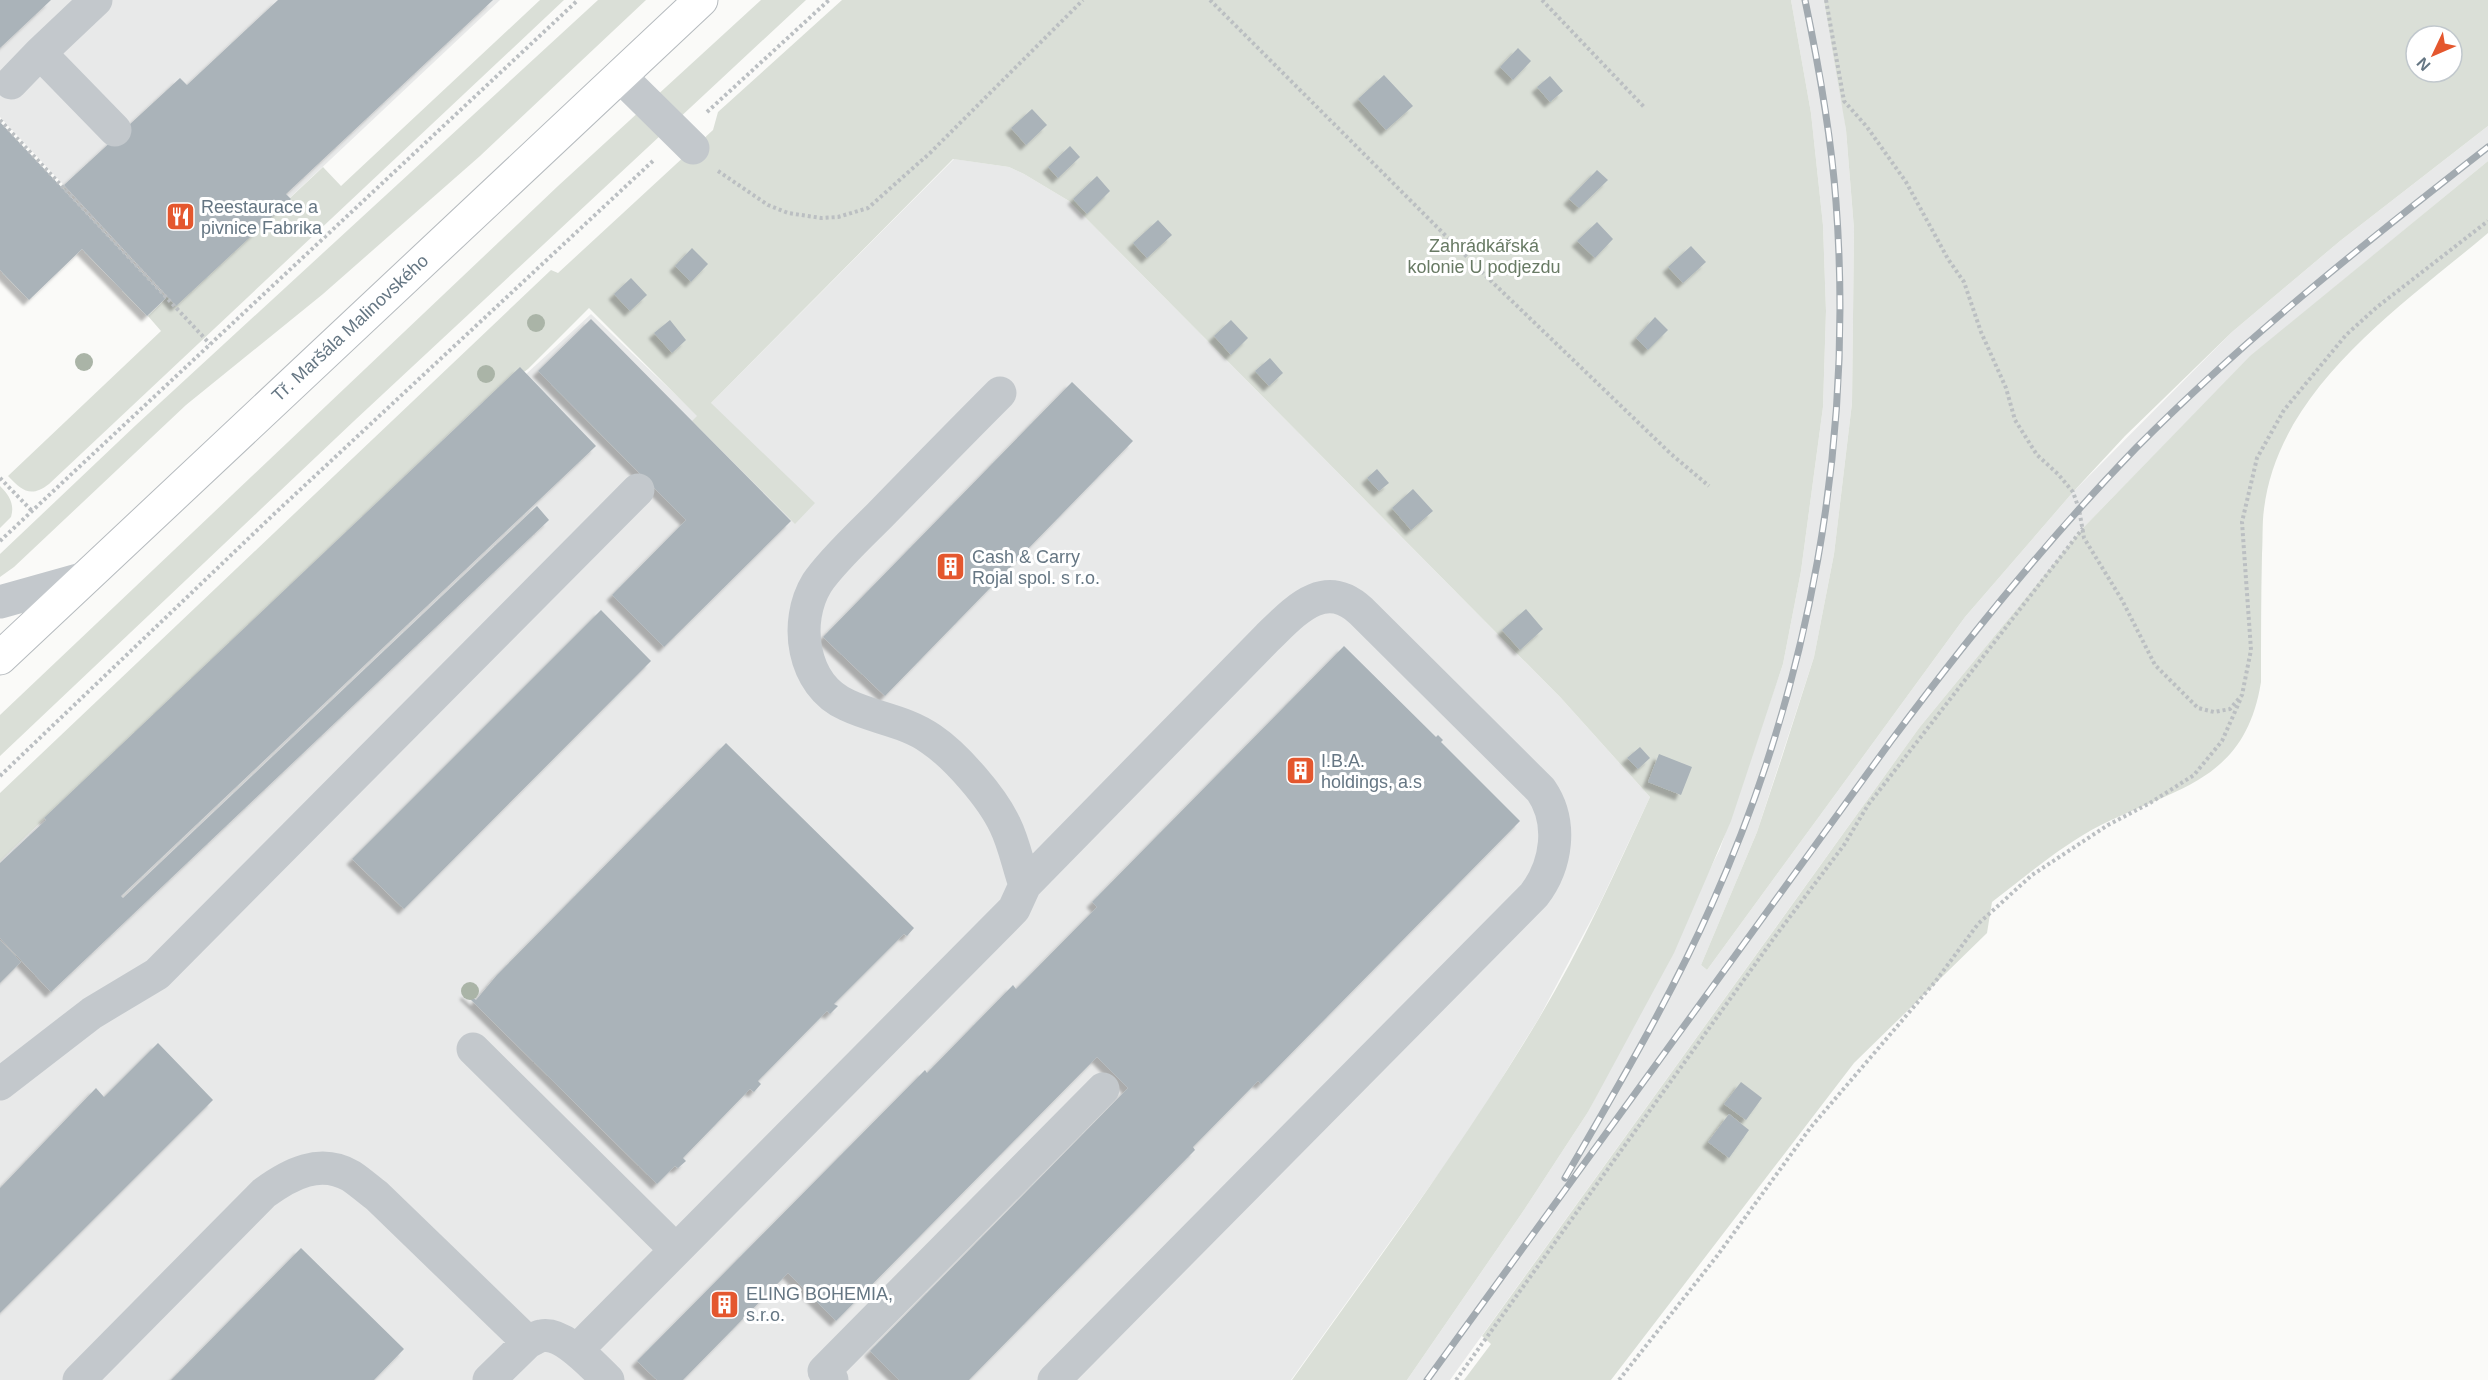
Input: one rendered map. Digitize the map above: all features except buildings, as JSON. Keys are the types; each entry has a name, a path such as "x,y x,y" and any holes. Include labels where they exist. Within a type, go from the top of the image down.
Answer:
{"main road":[{"name":"Tř. Maršála Malinovského","path":"0,658 701,0"}],"lane":[{"path":"11,83 96,0"},
{"path":"40,53 115,130"},
{"path":"620,76 687,142"},
{"path":"1000,393 860,535 818,582 805,615 804,637 806,656 827,691 846,705 884,717 931,738 971,776 1005,824 1024,885"},
{"path":"0,1084 92,1013 157,974 638,490"},
{"path":"0,602 82,579"},
{"path":"577,1350 1014,909 1024,885 1275,630 1307,602 1333,597 1344,600 1361,611 1541,790 1552,809 1554,820 1555,838 1549,871 1534,895 1054,1380"},
{"path":"473,1049 676,1250"},
{"path":"832,1380 824,1371 1102,1089"},
{"path":"79,1380 264,1192 287,1176 314,1168 332,1169 350,1176 377,1196 528,1342"},
{"path":"489,1380 528,1342 541,1336 550,1336 577,1350 608,1380"}],"path":[{"path":"0,541 578,0"},
{"path":"0,776 273,514 687,142 829,0"},
{"path":"687,142 707,163 725,176 768,205 788,213 830,218 868,208 930,153 1083,0"},
{"path":"1210,0 1488,279 1671,454 1709,486"},
{"path":"1542,0 1645,108"},
{"path":"1826,0 1844,101 1867,127 1906,183 1948,259 1964,282 1981,332 2006,388 2015,420 2037,455 2058,474 2073,492 2084,538 2106,571 2160,670 2198,708 2214,712 2230,709 2242,695"},
{"path":"0,120 210,344"},
{"path":"1619,1380 1717,1256 1811,1127 1935,982 1978,924 2032,875 2108,825 2194,775 2222,741 2238,710 2251,650 2242,522 2257,458 2284,410 2346,335 2377,307 2488,221"},
{"path":"0,478 32,512"},
{"path":"1456,1380 1844,845 1868,805 2083,528"}],"shaded area":[{"path":"0,0 500,0 176,305 0,117"},
{"path":"1791,0 1824,0 1839,77 1854,229 1852,403 1834,554 1814,657 1757,832 1701,965 1707,970 1965,617 2073,492 2232,332 2340,241 2488,126 2488,161 2251,356 2083,528 1919,728 1450,1380 1407,1380 1524,1210 1588,1112 1720,849 1783,664 1801,571 1823,407 1826,311 1823,225 1811,113"},
{"path":"954,159 1009,167 1069,201 1561,698 1650,797 1600,903 1539,1018 1470,1130 1291,1380 0,1380 0,860 591,314 698,416"}],"green space":[{"path":"540,0 564,0 49,484 32,492 22,489 8,476 161,331 148,316 168,296 177,304 323,167 341,186"},
{"path":"598,0 646,0 480,156 323,294 186,405 14,567 0,577 0,554 136,425"},
{"path":"761,0 806,0 354,421 0,756 0,715 558,186"},
{"name":"Zahrádkářská kolonie U podjezdu","path":"842,0 1791,0 1811,113 1823,225 1826,311 1823,407 1801,571 1783,664 1731,821 1674,953 1588,1112 1524,1210 1407,1380 1292,1380 1449,1158 1538,1020 1583,938 1650,797 1561,698 1069,201 1009,167 953,159 711,403 815,503 795,524 692,421 697,416 589,308 528,369 482,403 0,861 0,793 551,270 558,273 713,130 718,112"},
{"path":"1824,0 2488,0 2488,126 2340,241 2232,332 2125,436 2073,492 1965,617 1707,970 1701,965 1757,832 1814,657 1834,554 1852,403 1854,229 1846,130"},
{"path":"2488,161 2488,233 2383,320 2349,353 2319,387 2293,425 2274,465 2263,520 2261,682 2253,715 2240,741 2224,761 2181,789 2101,825 2072,842 1992,902 1987,933 1854,1063 1611,1380 1464,1380 1491,1344 1482,1336 1919,728 2083,528 2250,356"},
{"path":"0,486 8,496 12,508 11,517 0,528"}],"railway":[{"path":"1565,1178 1679,974 1712,904 1746,821 1775,736 1799,649 1817,561 1831,472 1838,382 1840,292 1831,151 1820,75 1805,0"},
{"path":"1427,1380 1891,741 1978,628 2039,554 2136,448 2177,407 2263,329 2488,147"}],"place":[{"name":"Reestaurace a pivnice Fabrika","path":"180,217"},
{"name":"Cash & Carry Rojal spol. s r.o.","path":"951,567"},
{"name":"I.B.A. holdings, a.s","path":"1300,771"},
{"name":"ELING BOHEMIA, s.r.o.","path":"725,1304"}]}
